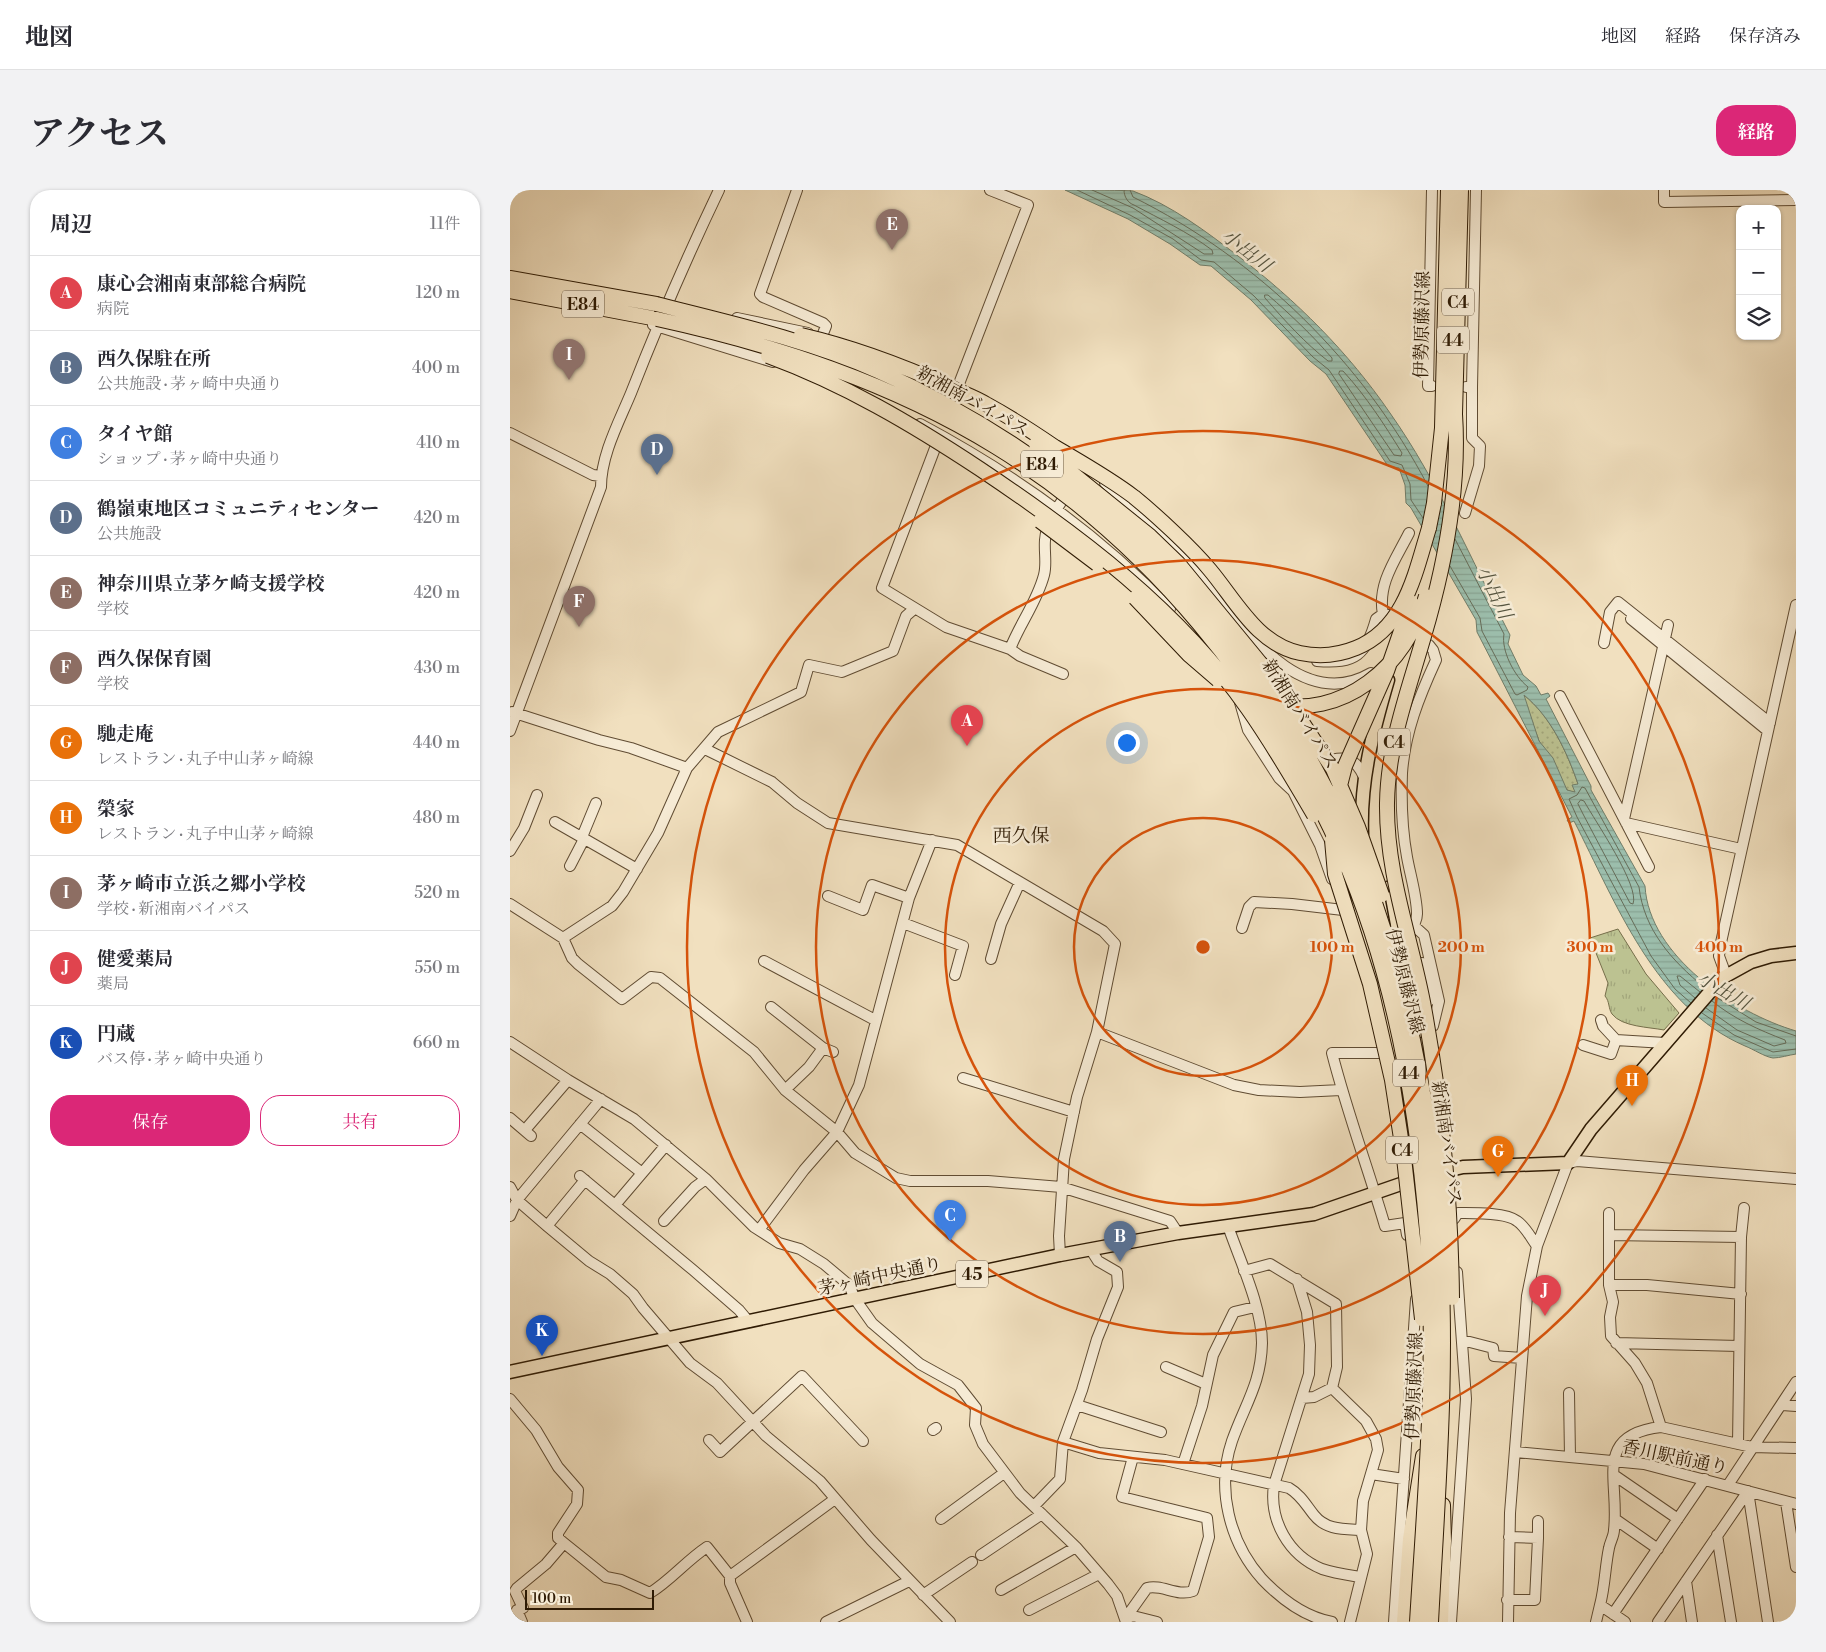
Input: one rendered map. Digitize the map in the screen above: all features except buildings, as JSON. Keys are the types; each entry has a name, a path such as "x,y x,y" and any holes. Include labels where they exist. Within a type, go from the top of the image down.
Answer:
{"highway":[{"name":"C4","path":"960,391 985,403 1134,498 1209,569 1237,607 1260,632 1293,651 1318,655 1339,654 1360,647 1381,634 1399,612 1406,599 1425,532 1437,478 1442,428 1448,190"},
{"name":"C4","path":"1438,1490 1444,1459 1450,1351 1451,1273 1448,1203 1428,1031 1417,973 1398,901 1389,853 1387,804 1388,780 1396,729 1430,615 1448,532 1456,451 1455,414 1460,190"},
{"name":"新湘南バイパス","path":"510,276 661,304 807,345 877,371 993,431 1057,474 1135,538 1183,586 1240,654 1259,682 1313,779 1348,836 1381,919 1409,1024 1420,1076 1435,1186 1443,1307 1443,1411 1429,1622"},
{"name":"新湘南バイパス","path":"510,291 784,351 858,378 905,399 973,434 1042,478 1118,541 1154,574 1240,677 1313,779 1361,903 1388,994 1407,1078 1419,1156 1426,1232 1434,1412 1418,1622"},
{"name":"E84","path":"661,304 741,321 863,351 960,391"},
{"path":"657,322 808,370 900,417 1031,503 1128,578 1207,658 1248,708 1288,771 1322,830 1384,967"},
{"path":"960,391 1028,438 1150,536 1178,563 1260,661 1298,713 1332,769 1358,827 1393,934 1419,1049"},
{"name":"C4","path":"948,448 980,480 1055,532 1118,581 1189,655 1229,688 1252,698 1278,705 1304,706 1341,698 1377,677 1402,650 1414,630 1424,605 1438,548 1455,414"},
{"name":"C4","path":"1425,532 1419,575 1396,646 1345,766 1335,802 1332,838 1335,874 1370,984 1392,1080 1434,1412"},
{"path":"1404,1622 1414,1501 1434,1412"},
{"path":"1434,1412 1444,1541 1441,1622"}],"main road":[{"name":"伊勢原藤沢線","path":"1434,1412 1440,1307 1436,1220 1410,1077 1370,909 1363,862 1361,811 1364,777 1375,724 1410,602 1425,532 1434,461 1437,413 1443,190"},
{"name":"伊勢原藤沢線","path":"1429,1622 1434,1412 1428,1114 1419,1049 1385,855 1382,807 1387,755 1398,708 1426,616 1436,571 1448,491 1456,190"},
{"path":"1568,1163 1590,1129 1724,976 1752,962 1772,956 1796,953"},
{"name":"45","path":"1428,1175 1488,1164 1568,1163"},
{"name":"茅ヶ崎中央通り","path":"510,1372 1060,1255 1178,1233 1314,1214 1428,1175"}],"street":[{"path":"510,731 513,713 601,487 603,464 657,322 661,304 718,190"},
{"path":"798,190 760,294 763,298 823,323 826,326 822,336"},
{"path":"960,391 1028,205 990,190"},
{"path":"1432,190 1428,386 1432,386"},
{"path":"1465,512 1479,466 1480,446 1472,438 1469,387 1476,190"},
{"path":"1664,190 1664,202 1796,200"},
{"path":"510,297 657,322 781,364 895,411 940,434 1024,486 1117,557 1190,630 1239,688 1260,695 1304,762 1309,766 1341,757 1353,761 1360,766 1364,777"},
{"path":"661,304 822,336 925,373 985,403 1086,468 1152,526 1255,639 1293,673 1318,682 1331,684 1360,679 1373,672 1399,642"},
{"path":"510,433 601,476"},
{"path":"940,434 882,588 946,627 1010,649 1020,656 1063,674"},
{"path":"1010,649 1018,629 1030,614 1044,576 1045,538 1056,509 1086,468"},
{"path":"1255,639 1284,654 1314,660 1341,661 1359,654 1372,637 1376,619 1387,614 1382,594 1387,575 1405,549 1409,533"},
{"path":"1190,630 1222,602"},
{"path":"1604,643 1610,612 1618,602 1769,727"},
{"path":"1724,976 1719,956 1720,948 1741,849 1794,624 1796,605"},
{"path":"564,938 612,906 658,833 687,768 718,732 801,692 809,664 842,672 893,651 906,616 914,609"},
{"path":"1625,821 1668,625"},
{"path":"1401,946 1414,926 1417,914 1406,852 1402,805 1406,738 1420,695 1436,660 1429,645"},
{"path":"1239,688 1242,717 1248,730 1279,778 1293,791 1320,845 1367,977 1391,1078 1410,1077"},
{"path":"1560,696 1649,867"},
{"path":"1398,708 1406,738"},
{"path":"513,713 631,748 687,768"},
{"path":"705,749 772,782 797,803 828,823 957,845 1103,931 1115,944 1097,1032 1074,1112 1061,1187 1060,1255"},
{"path":"510,851 524,828 537,795"},
{"path":"570,866 596,803"},
{"path":"1625,821 1741,849"},
{"path":"555,822 637,868"},
{"path":"759,1230 804,1170 837,1132 859,1085 909,898 932,840"},
{"path":"991,959 1001,924 1020,882"},
{"path":"828,896 863,910 872,885 909,898"},
{"path":"1242,928 1249,907 1254,902 1343,910"},
{"path":"510,904 564,938 572,958 622,999 651,977 660,978 754,1052 785,1090 837,1132 855,1153 896,1178 910,1181 988,1181 1061,1187 1170,1221 1178,1233"},
{"path":"903,923 963,946 955,975"},
{"path":"1414,926 1424,935 1439,1002 1433,1026"},
{"path":"764,960 875,1020"},
{"path":"1420,963 1422,962 1425,972 1446,1126"},
{"path":"771,1007 828,1050 785,1090"},
{"path":"1601,1020 1603,1026 1616,1040 1665,1044"},
{"path":"1097,1032 1234,1085 1259,1090 1300,1092 1341,1090"},
{"path":"1590,1044 1611,1054 1616,1040"},
{"path":"511,1045 634,1119 706,1178 759,1230 779,1243 800,1249 824,1264 849,1285 855,1299 872,1323 920,1364 958,1385 976,1408 975,1426 983,1444 1004,1473 1034,1506 1076,1547 1117,1596 1126,1620"},
{"path":"1384,1053 1332,1053 1341,1090 1376,1192 1385,1226 1401,1222 1406,1227 1415,1300 1394,1622"},
{"path":"963,1078 1074,1112"},
{"path":"510,1118 528,1133 568,1080"},
{"path":"510,1216 517,1200 601,1099"},
{"path":"1428,1114 1444,1112"},
{"path":"580,1124 642,1173"},
{"path":"615,1205 666,1144"},
{"path":"1508,1622 1509,1537 1527,1296 1537,1246 1568,1163 1577,1161 1796,1179"},
{"path":"548,1226 582,1178 700,1275 739,1310 749,1322"},
{"path":"664,1221 695,1187 706,1178"},
{"path":"510,1187 517,1200 589,1261 621,1282 690,1363 717,1384 766,1436 820,1481 909,1581 950,1622"},
{"path":"1738,1444 1741,1237 1744,1208"},
{"path":"1452,1622 1466,1399 1454,1219 1458,1213 1479,1213 1509,1217 1517,1221 1537,1246"},
{"path":"1609,1213 1609,1285 1613,1302 1610,1317 1611,1336 1635,1363 1647,1383 1662,1427"},
{"path":"1436,1220 1454,1219"},
{"path":"1228,1226 1255,1307 1262,1340 1258,1377 1233,1440 1226,1474 1225,1494 1233,1531 1252,1568 1280,1597 1310,1615 1332,1622"},
{"path":"1609,1235 1741,1237"},
{"path":"1034,1506 1060,1479 1063,1442 1077,1406 1091,1356 1119,1281 1114,1269 1098,1261 1091,1250"},
{"path":"1244,1271 1270,1264 1336,1304 1337,1367 1332,1388"},
{"path":"1296,1279 1307,1312 1310,1346 1309,1374 1274,1485 1272,1497 1274,1512 1286,1540 1300,1555 1322,1568 1360,1577"},
{"path":"1609,1285 1647,1285 1741,1294"},
{"path":"1415,1300 1433,1298"},
{"path":"1183,1464 1202,1406 1213,1355 1234,1312 1255,1307"},
{"path":"1462,1340 1493,1348 1494,1356 1522,1358"},
{"path":"1616,1343 1739,1346"},
{"path":"1166,1367 1206,1384"},
{"path":"709,1440 720,1452 802,1376 863,1440"},
{"path":"1728,1485 1796,1382"},
{"path":"1302,1398 1314,1397 1332,1388"},
{"path":"1332,1388 1366,1421 1376,1439 1378,1450 1363,1501 1361,1530 1366,1554 1350,1622"},
{"path":"1568,1393 1570,1457"},
{"path":"510,1399 536,1430 558,1467 578,1490 577,1504 558,1533 558,1538 606,1577 621,1580 650,1593 669,1581 689,1560 707,1547 730,1576 730,1583 747,1622"},
{"path":"1782,1405 1796,1406"},
{"path":"1077,1406 1161,1432"},
{"path":"1596,1622 1609,1548 1614,1532 1614,1460 1622,1441 1633,1433 1662,1427 1752,1447 1796,1448"},
{"path":"1063,1442 1100,1453 1183,1464 1289,1488 1299,1494 1314,1516 1326,1525 1339,1529 1361,1530"},
{"name":"香川駅前通り","path":"1515,1452 1644,1464 1791,1503"},
{"path":"1126,1620 1147,1588 1152,1587 1182,1593 1193,1591 1209,1537 1206,1518 1122,1498 1133,1457"},
{"path":"940,1519 1004,1473"},
{"path":"1371,1474 1404,1479"},
{"path":"1614,1475 1678,1519"},
{"path":"1614,1614 1705,1480"},
{"path":"1658,1622 1748,1491"},
{"path":"1748,1491 1768,1622"},
{"path":"730,1576 836,1499"},
{"path":"1791,1503 1796,1568"},
{"path":"981,1555 1042,1514"},
{"path":"1615,1519 1658,1549"},
{"path":"1508,1600 1535,1600 1538,1521"},
{"path":"1717,1535 1731,1622"},
{"path":"1509,1537 1538,1538"},
{"path":"522,1622 513,1613 522,1608 515,1591 546,1564 564,1543"},
{"path":"1001,1590 1076,1547"},
{"path":"923,1595 972,1562"},
{"path":"1030,1610 1099,1574"},
{"path":"826,1622 909,1581"},
{"path":"1686,1581 1692,1622"},
{"path":"1600,1605 1625,1622"},
{"path":"1126,1620 1133,1616 1157,1622"}],"green space":[{"path":"1524,695 1534,704 1557,736 1578,784 1575,793 1567,790 1539,741"},
{"path":"1618,929 1646,974 1679,1013 1664,1030 1622,1022 1611,1012 1605,996 1608,983 1590,938"}],"water":[{"path":"1065,190 1133,191 1175,211 1260,273 1301,309 1357,369 1390,413 1424,466 1510,635 1508,644 1523,675 1536,686 1541,695 1548,693 1550,696 1546,699 1591,786 1591,790 1645,886 1650,912 1662,936 1678,958 1722,996 1747,1011 1796,1031 1796,1054 1773,1058 1745,1046 1714,1028 1686,1006 1662,979 1623,918 1574,821 1569,823 1567,820 1572,817 1477,632 1476,620 1411,508 1406,503 1405,485 1399,468 1388,466 1326,374 1310,361 1251,300 1211,266 1200,265 1170,244 1128,219","holes":["1524,695 1550,724 1569,760 1578,784 1572,785 1575,792 1567,790 1553,758 1539,741"]}],"place":[{"name":"神奈川県立茅ケ崎支援学校","path":"892,250"},
{"name":"茅ヶ崎市立浜之郷小学校","path":"569,380"},
{"name":"鶴嶺東地区コミュニティセンター","path":"657,475"},
{"name":"西久保保育園","path":"579,627"},
{"name":"康心会湘南東部総合病院","path":"967,746"},
{"name":"榮家","path":"1632,1106"},
{"name":"馳走庵","path":"1498,1177"},
{"name":"タイヤ館","path":"950,1241"},
{"name":"西久保駐在所","path":"1120,1262"},
{"name":"健愛薬局","path":"1545,1316"},
{"name":"円蔵","path":"542,1356"}],"district":[{"name":"西久保","path":"1021,835"}],"water label":[{"name":"小出川","path":"1247,250"},
{"name":"小出川","path":"1495,592"},
{"name":"小出川","path":"1724,990"}]}
